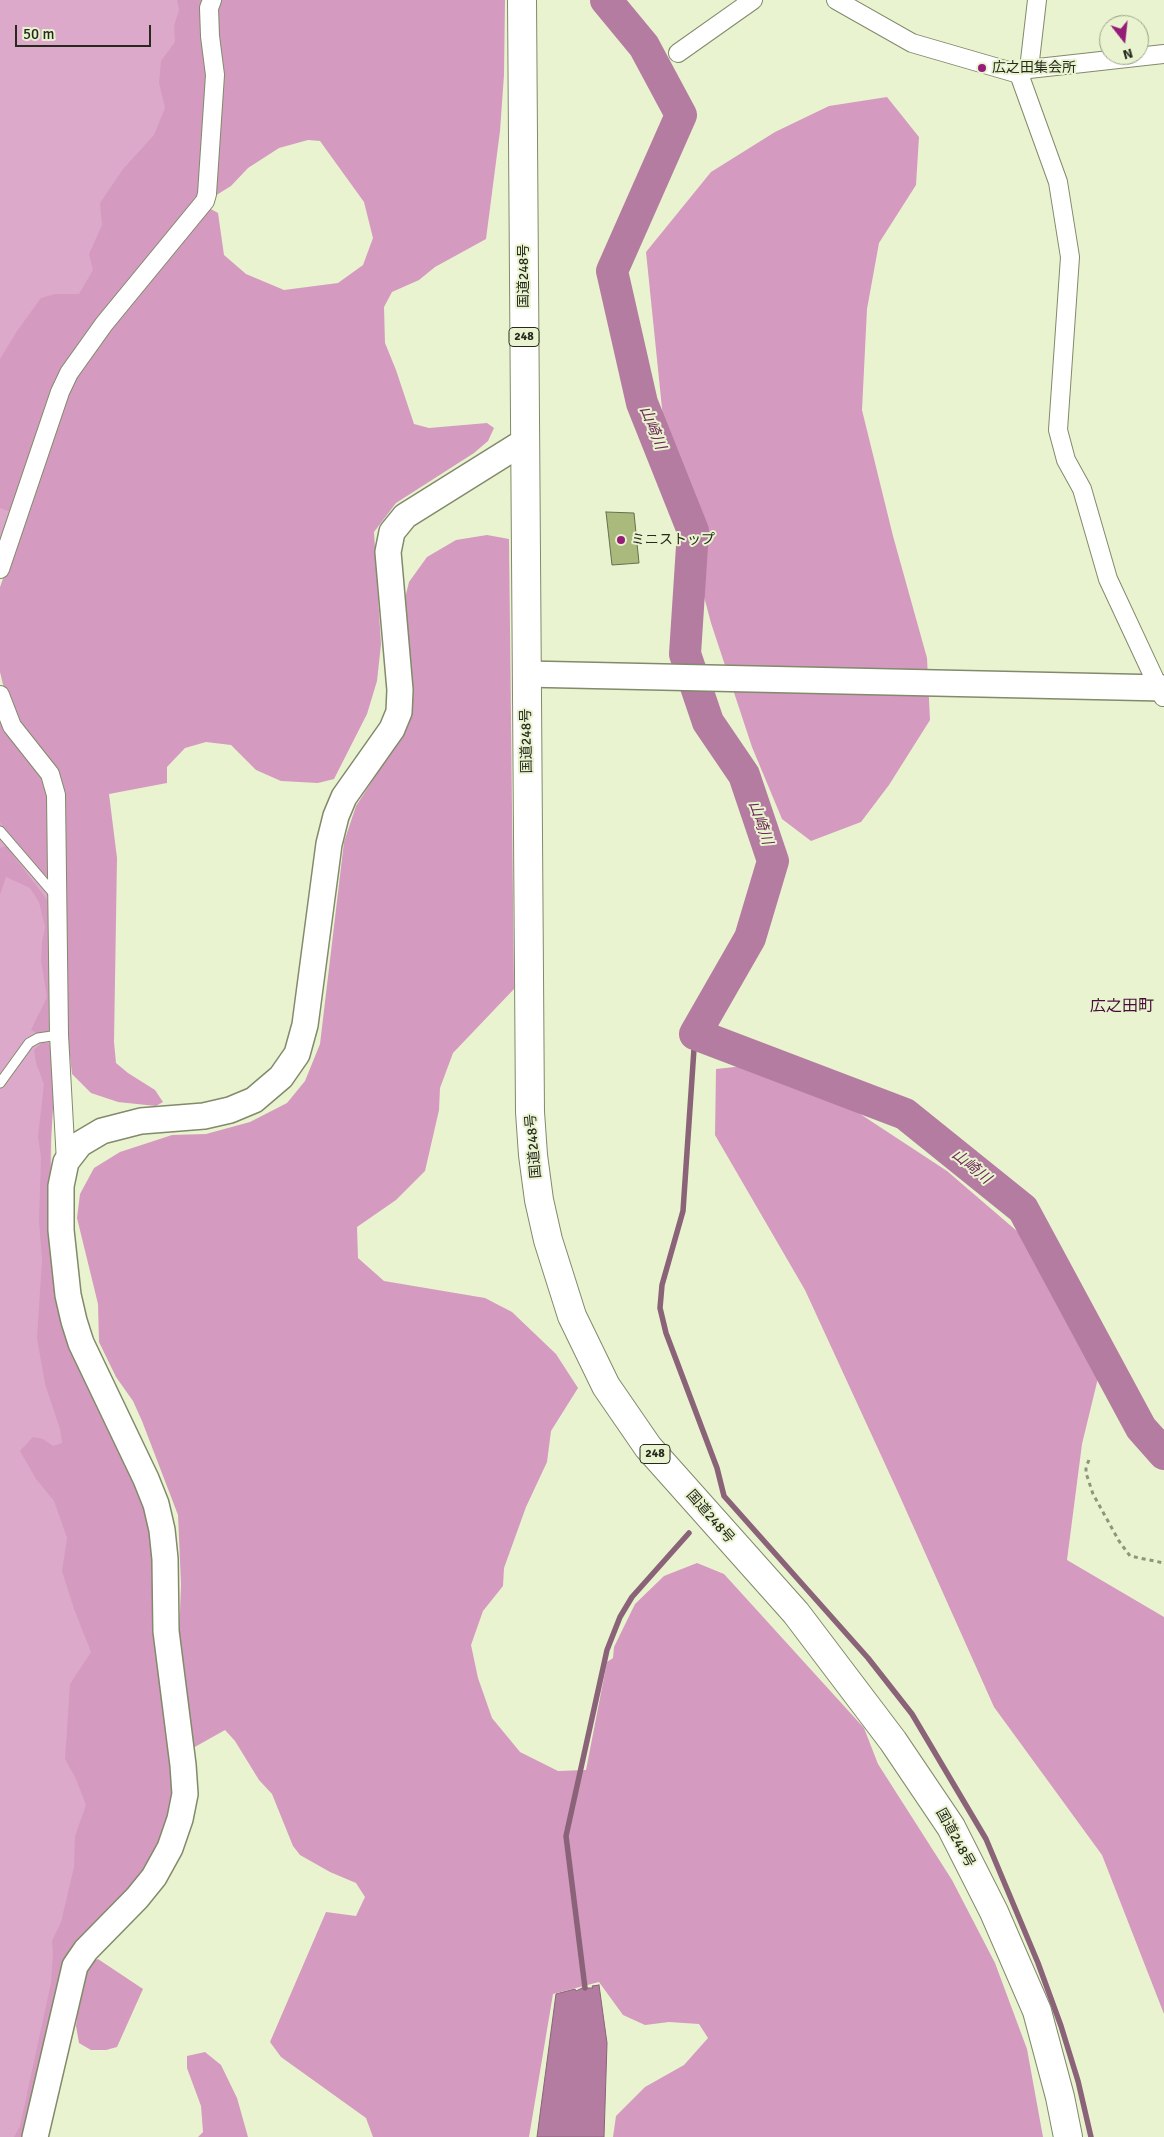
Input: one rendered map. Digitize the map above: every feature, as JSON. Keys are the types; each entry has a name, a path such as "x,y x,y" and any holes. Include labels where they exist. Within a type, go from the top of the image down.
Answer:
{"highway":[{"name":"国道248号","path":"522,0 530,1112 539,1200 548,1240 572,1316 606,1386 648,1447 796,1614 893,1741 951,1827 994,1912 1037,2011 1060,2097 1068,2137"}],"street":[{"path":"0,569 60,392 69,373 104,324 205,201 214,75 209,8 212,0"},
{"path":"678,53 753,0"},
{"path":"836,0 912,43 1024,71 1164,54"},
{"path":"526,674 1162,692 1108,579 1082,489 1066,460 1058,430 1070,257 1058,182 1024,71 1037,0"},
{"path":"66,1162 80,1144 102,1131 141,1121 204,1116 230,1110 254,1100 281,1078 297,1054 304,1025 329,844 336,816 344,797 392,729 399,712 400,690 388,552 392,532 405,516 524,441"},
{"path":"0,695 12,726 50,774 56,795 59,1035 66,1162 61,1186 61,1230 66,1278 74,1321 81,1343 146,1479 156,1504 162,1530 165,1559 166,1631 183,1765 184,1794 180,1819 170,1848 154,1877 137,1898 86,1950 74,1966 36,2137"}],"lane":[{"path":"0,831 57,898"},
{"path":"0,1083 29,1043 38,1038 59,1035"}],"path":[{"path":"1089,1460 1086,1473 1093,1494 1119,1541 1130,1556 1164,1563"}],"shaded area":[{"path":"0,0 209,0 0,558"},
{"path":"177,0 209,0 212,77 203,199 98,325 16,514 0,508 0,359 17,331 41,298 55,294 79,294 93,270 89,254 102,225 100,203 123,169 154,135 165,108 159,83 161,61 175,42 174,26 179,10"},
{"path":"215,0 505,0 504,75 500,131 486,239 435,267 419,280 392,292 384,307 385,343 414,424 429,428 487,423 494,428 488,441 474,453 396,503 374,532 381,644 377,681 367,714 334,779 318,783 281,781 256,770 231,745 206,742 185,748 167,767 167,783 109,794 117,858 114,1042 116,1063 155,1090 163,1102 156,1106 118,1102 91,1093 72,1074 67,1029 62,795 31,745 5,693 0,672 0,587 29,506 65,388 109,324 207,207 218,213 224,255 246,274 284,290 338,283 363,265 373,238 364,202 320,141 308,140 279,148 248,168 231,186 210,199"},
{"path":"887,97 919,137 916,185 879,243 867,309 862,410 893,536 927,658 930,720 889,785 861,822 811,841 782,819 752,747 711,623 667,457 646,252 711,172 775,132 829,106"},
{"path":"487,535 509,539 514,989 453,1053 440,1088 439,1110 425,1171 396,1200 357,1227 358,1258 384,1281 485,1298 512,1312 556,1354 578,1388 551,1431 547,1462 526,1507 504,1568 503,1586 483,1611 471,1645 478,1678 492,1718 520,1752 558,1771 586,1770 607,1662 613,1658 614,1647 635,1604 664,1576 697,1563 724,1574 864,1728 878,1764 952,1880 995,1963 1027,2049 1043,2137 613,2137 616,2116 645,2087 684,2065 708,2038 699,2024 669,2022 645,2025 623,2015 599,1982 553,1994 529,2137 373,2137 366,2118 281,2057 270,2042 326,1912 356,1916 365,1897 356,1883 330,1872 300,1855 293,1846 272,1794 259,1780 235,1741 225,1730 193,1748 179,1640 181,1584 178,1515 133,1401 116,1377 99,1342 98,1304 77,1218 80,1194 94,1168 120,1152 172,1135 206,1134 250,1122 287,1103 305,1081 320,1044 344,842 356,806 394,747 404,602 409,582 427,557 456,540"},
{"path":"0,714 52,823 51,1225 138,1487 78,1944 23,2137 0,2137"},
{"path":"0,714 40,772 50,791 53,881 29,862 0,822"},
{"path":"6,846 52,906 54,1029 38,1034 31,1030 47,997 41,961 45,927 39,902 30,888 6,877 0,895 0,848"},
{"path":"43,1042 53,1045 56,1062 50,1156 51,1225 138,1487 149,1529 154,1555 174,1783 171,1814 162,1840 147,1868 130,1889 78,1944 23,2137 14,2137 20,2126 51,1983 52,1941 61,1922 74,1867 75,1836 86,1805 76,1779 65,1759 70,1684 91,1652 74,1609 62,1571 67,1538 54,1501 36,1479 20,1451 33,1437 43,1439 53,1446 62,1443 60,1429 45,1384 37,1338 42,1260 39,1221 41,1157 38,1137 44,1084 36,1063 34,1050"},
{"path":"781,1062 947,1171 1025,1238 1107,1341 1082,1444 1067,1560 1164,1617 1164,2014 1102,1855 994,1707 805,1290 715,1135 716,1069"},
{"path":"98,1959 143,1989 117,2047 106,2050 91,2050 79,2043 76,2026 82,1978 94,1961"},
{"path":"599,1985 607,2043 604,2137 537,2137 556,1994 575,1989 576,1991 582,1988 593,1988 592,1986"},
{"path":"205,2052 221,2065 237,2098 248,2137 198,2137 203,2132 201,2106 187,2068 187,2056"}],"building":[{"path":"606,512 634,513 639,563 612,565"}],"waterway":[{"name":"山崎川","path":"606,0 644,46 681,115 612,271 642,403 693,531 685,654 708,722 744,775 773,861 750,938 695,1034 905,1114 1023,1209 1141,1428 1164,1454"},
{"path":"695,1034 683,1211 662,1285 660,1308 666,1333 717,1468 724,1496 868,1658 912,1714 986,1839 1038,1963 1061,2026 1078,2081 1091,2137"},
{"path":"585,1988 566,1836 607,1650 620,1617 632,1597 689,1533"}],"place":[{"name":"広之田集会所","path":"982,68"},
{"name":"ミニストップ","path":"621,540"}],"district":[{"name":"広之田町","path":"1122,1007"}]}
